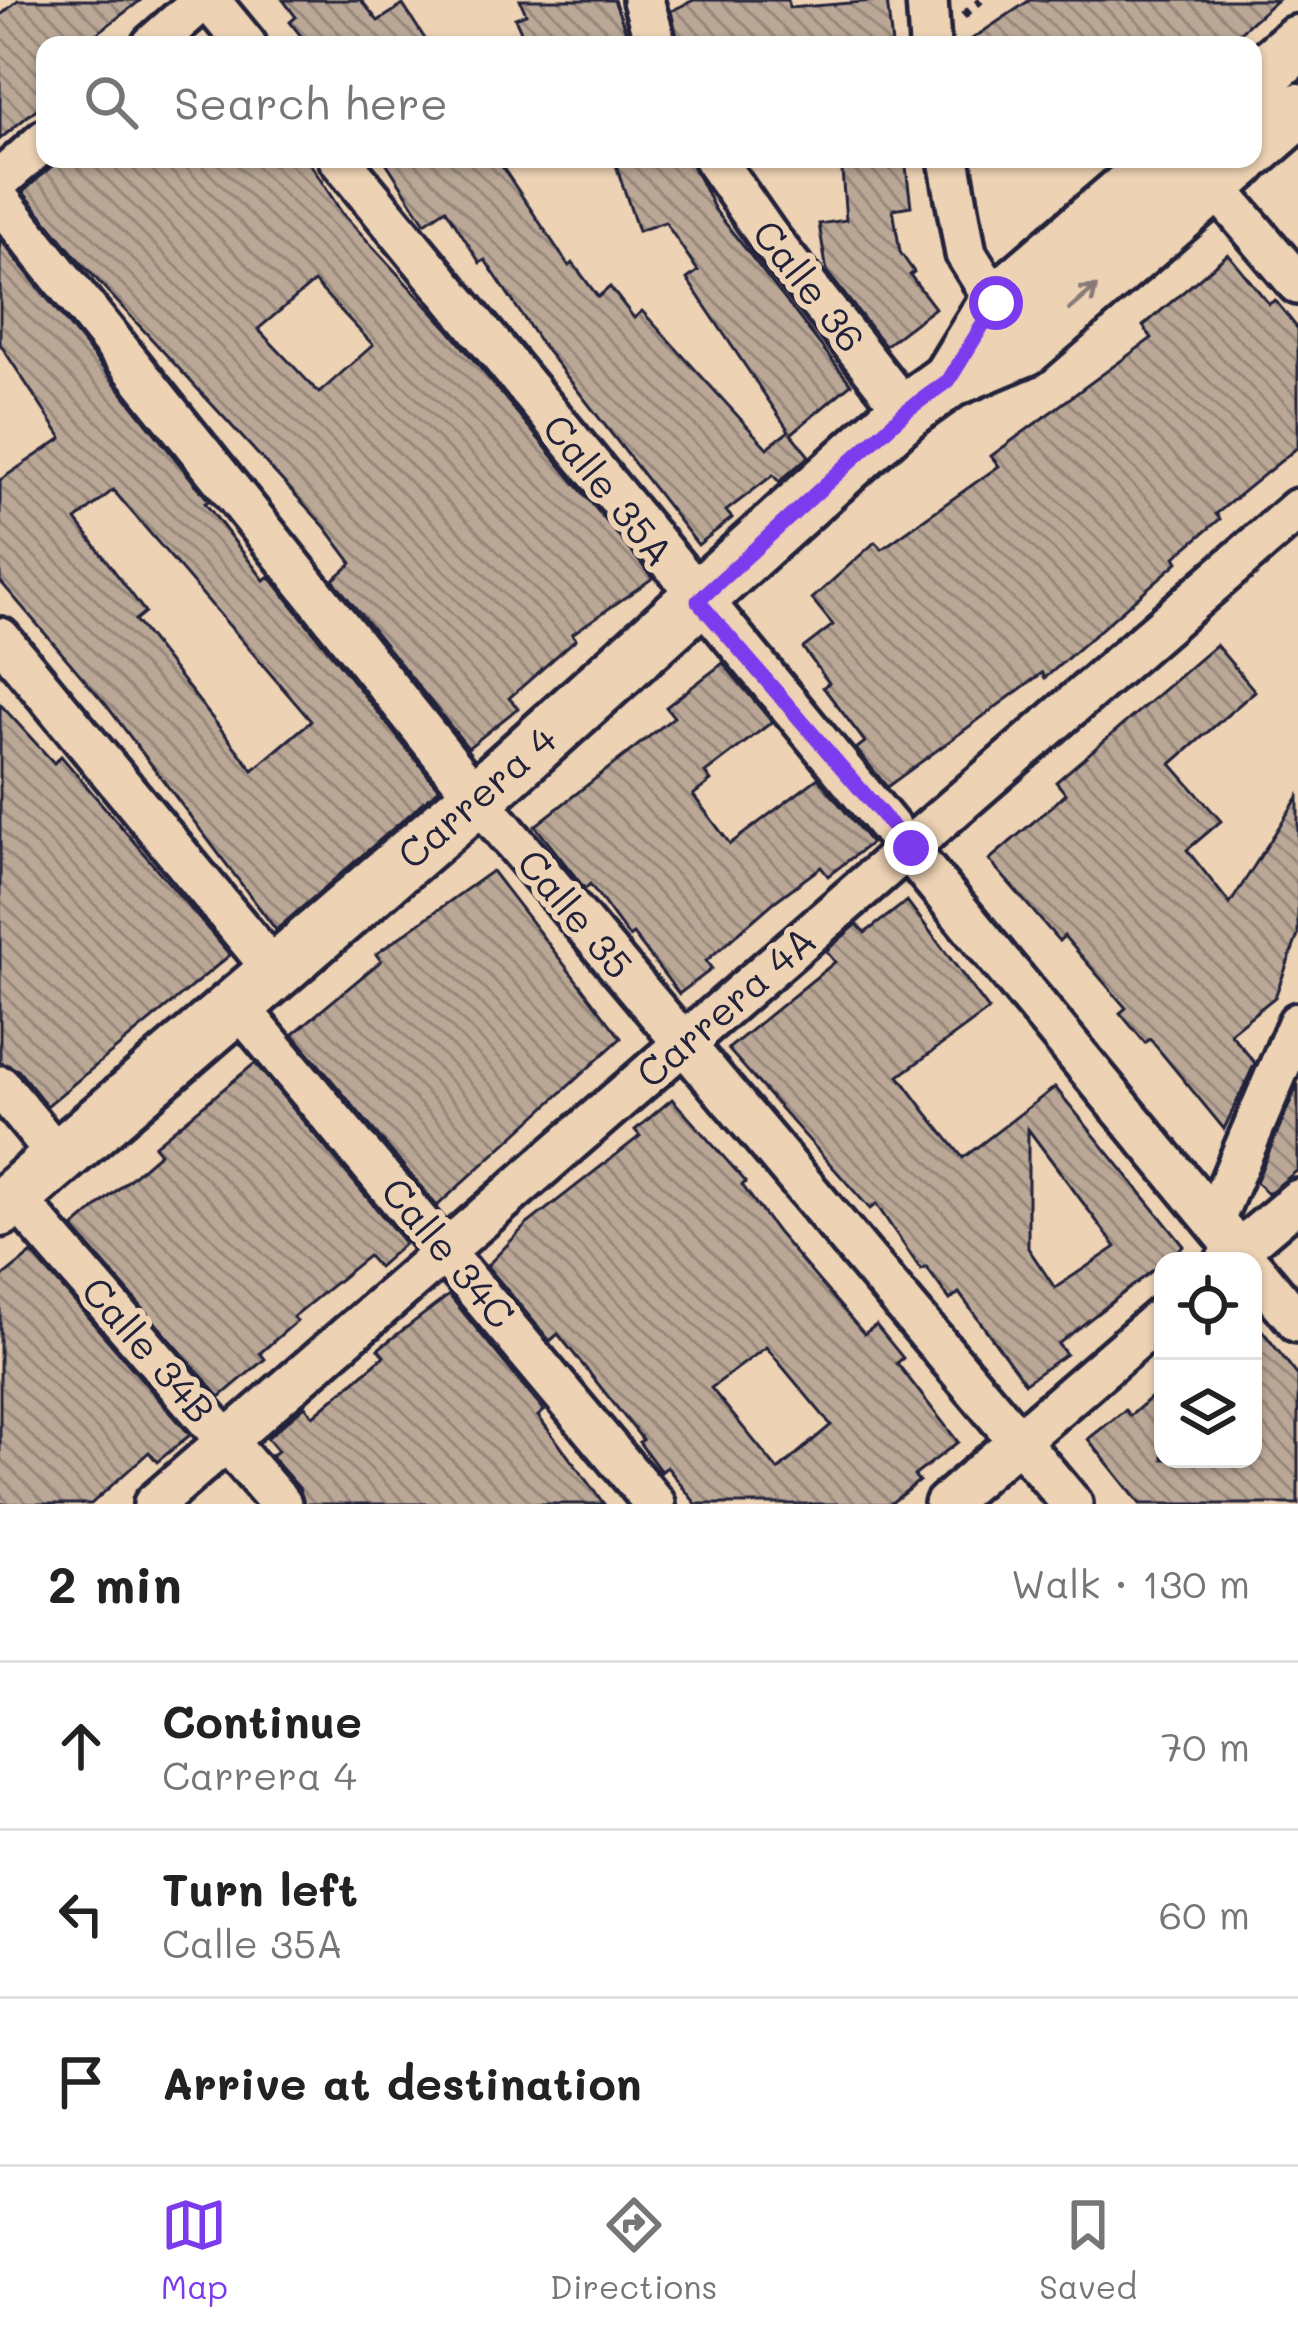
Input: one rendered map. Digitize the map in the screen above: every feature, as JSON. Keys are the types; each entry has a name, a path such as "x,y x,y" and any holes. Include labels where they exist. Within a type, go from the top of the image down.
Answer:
{"street":[{"path":"163,36 206,0 238,36"},
{"path":"643,0 653,36"},
{"path":"928,0 930,36"},
{"path":"1262,74 1298,44"},
{"name":"Carrera 4","path":"1262,137 1298,111"},
{"path":"0,180 36,148"},
{"name":"Calle 35A","path":"346,168 698,601 911,848 1236,1252"},
{"name":"Calle 36","path":"720,168 769,238 928,395"},
{"path":"951,168 966,254 1025,348"},
{"name":"Carrera 4","path":"8,1203 477,798 928,395 996,303 1153,168"},
{"name":"Carrera 4","path":"928,395 1025,348 1220,168"},
{"path":"1228,168 1298,284"},
{"name":"Calle 35","path":"0,201 477,798 1072,1504"},
{"name":"Carrera 4A","path":"154,1504 1298,509"},
{"name":"Calle 34C","path":"0,638 447,1250 655,1504"},
{"path":"1236,1252 1298,1023"},
{"path":"0,1086 60,1160"},
{"path":"1236,1252 1298,1200"},
{"name":"Calle 34B","path":"8,1203 281,1504"},
{"name":"Calle 35A","path":"1262,1281 1298,1322"},
{"path":"945,1504 1154,1324"}],"building":[{"path":"18,0 141,0 94,36 36,36 36,109 0,139 0,16"},
{"path":"283,0 361,0 378,21 403,5 423,36 301,36 290,22 296,17"},
{"path":"520,0 614,0 628,36 523,36 515,18 526,14"},
{"path":"694,0 788,0 789,8 887,0 891,36 677,36 671,11"},
{"path":"1030,0 1277,0 1235,36 976,36"},
{"path":"50,168 313,168 342,213 449,330 653,578 572,634 576,639 509,698 518,708 468,748 333,580 352,563 325,527 76,257 23,192","holes":["314,282 373,345 319,393 258,329"]},
{"path":"390,168 503,168 569,266 573,263 598,297 610,287 634,318 642,311 767,448 789,431 687,279 698,271 665,222 638,231 617,168 694,168 715,210 851,384 791,434 809,456 779,482 773,475 726,511 732,518 698,545 540,342 485,260 480,263 446,209 425,223"},
{"path":"842,168 906,168 911,206 893,209 900,252 914,272 910,275 935,308 885,346 827,272 819,224 846,220"},
{"path":"0,239 209,501 205,503 264,580 269,576 439,789 276,930 107,706 0,581 0,480 62,438 0,344","holes":["113,490 311,721 253,770 135,620 145,612 76,520"]},
{"path":"1228,254 1269,304 1275,300 1298,329 1298,447 1216,514 1220,519 1175,557 1178,562 1045,678 1042,673 887,787 856,749 865,742 823,687 829,683 803,648 833,625 812,599 875,542 882,549 999,466 991,456 1152,338 1143,326"},
{"path":"1216,645 1255,691 1171,764 1221,821 1187,850 1230,904 1298,797 1298,935 1275,997 1230,1033 1255,1063 1224,1129 1150,1039 1145,1043 1120,1013 1126,1008 1064,936 1059,941 989,860 1066,794 1056,782"},
{"path":"723,663 772,722 705,773 711,781 693,795 730,844 818,778 871,843 828,876 821,867 774,902 706,961 712,969 679,994 633,934 629,937 590,884 585,889 535,826 674,717 666,707"},
{"path":"0,704 54,763 61,756 230,955 47,1106 18,1070 0,1063"},
{"path":"492,871 621,1038 437,1206 293,1034 381,961 376,954"},
{"path":"907,901 989,1010 899,1076 963,1158 1055,1087 1184,1246 1176,1252 1154,1252 1154,1269 1058,1344 1066,1354 1025,1383 959,1293 950,1300 926,1267 921,1270 876,1204 870,1209 728,1049 835,962 826,951 857,924 865,933","holes":["1028,1129 1116,1247 1055,1288 1028,1248"]},
{"path":"255,1063 405,1243 378,1267 368,1256 293,1317 297,1321 260,1353 265,1359 220,1397 73,1228 160,1153 154,1146"},
{"path":"1298,1084 1298,1170 1268,1194 1256,1182"},
{"path":"672,1099 746,1182 742,1185 777,1232 864,1334 876,1325 903,1358 897,1363 958,1442 914,1476 919,1481 890,1504 696,1504 667,1467 661,1472 639,1442 643,1440 558,1334 550,1341 487,1266 526,1225 640,1136 635,1130","holes":["766,1347 831,1425 778,1470 711,1388"]},
{"path":"32,1253 190,1435 157,1462 149,1452 91,1504 0,1504 0,1279"},
{"path":"449,1295 544,1411 538,1416 604,1504 304,1504 299,1488 271,1456 278,1451 267,1438 305,1406 313,1416 384,1356 378,1349"},
{"path":"1262,1330 1298,1376 1298,1504 1140,1504 1088,1439 1125,1410 1130,1416 1154,1395 1154,1468 1262,1468"}],"route":[{"path":"911,848 698,601 906,411 949,380 996,303"}]}
